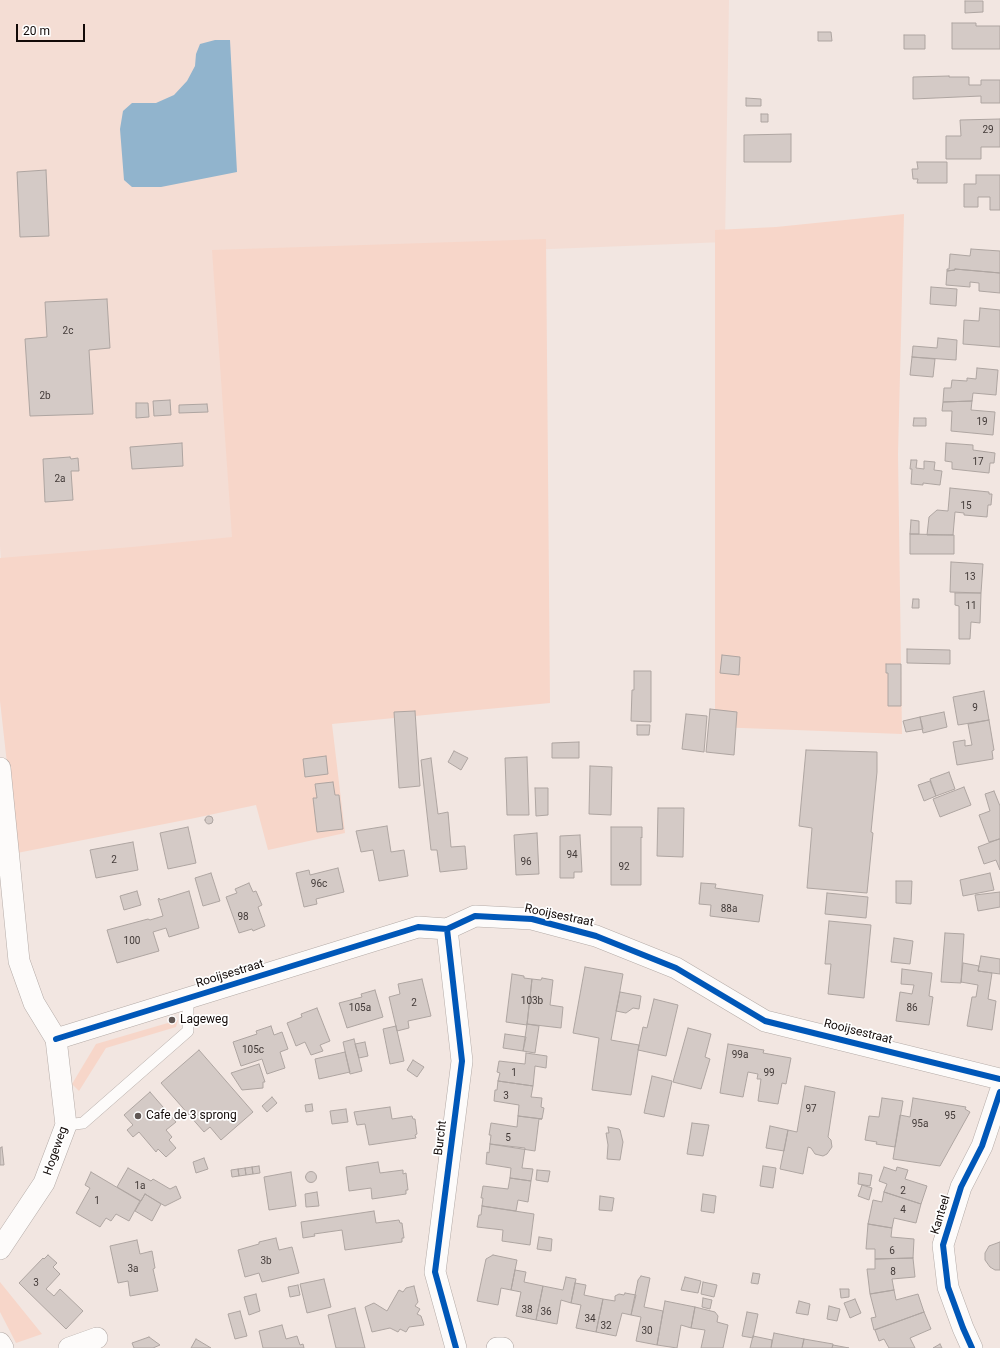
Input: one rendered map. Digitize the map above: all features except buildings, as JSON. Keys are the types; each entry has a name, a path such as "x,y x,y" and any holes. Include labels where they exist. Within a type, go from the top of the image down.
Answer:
{"street":[{"path":"0,768 18,961 34,1003 56,1038"},
{"name":"Rooijsestraat","path":"56,1038 418,927 447,929 475,916 532,919 596,936 676,968 765,1021 1000,1079"},
{"name":"Burcht","path":"447,929 462,1062 435,1272 456,1348"},
{"name":"Hogeweg","path":"0,1249 44,1183 66,1125 56,1038"},
{"name":"Kanteel","path":"972,1348 948,1287 943,1245 961,1187 982,1146 1000,1092"},
{"path":"69,1348 97,1338"},
{"path":"0,1343 2,1348"},
{"path":"497,1348 503,1348"}],"lane":[{"name":"Rooijsestraat","path":"66,1125 83,1123 188,1031 188,998"}],"shaded area":[{"path":"0,0 729,0 725,242 226,262 238,545 2,571 0,546"},
{"path":"904,214 898,454 902,734 715,727 715,230 776,227"},
{"path":"546,239 550,703 332,724 345,833 268,850 256,805 17,853 0,701 0,558 232,537 212,250"},
{"path":"178,1020 176,1027 106,1048 79,1091 72,1084 96,1044"},
{"path":"0,1282 42,1334 16,1343 0,1312"}],"water":[{"path":"215,40 230,40 237,172 161,187 132,187 124,180 120,129 123,111 132,103 156,103 174,95 187,81 195,66 196,54 200,44"}],"cycle path":[{"path":"56,1039 418,927 447,929 475,916 532,919 596,936 676,968 765,1021 1000,1079"},
{"path":"447,929 462,1061 435,1272 456,1348"},
{"path":"972,1348 948,1287 943,1245 961,1187 982,1146 1000,1092"}],"place":[{"name":"Lageweg","path":"172,1020"},
{"name":"Cafe de 3 sprong","path":"138,1116"}]}
